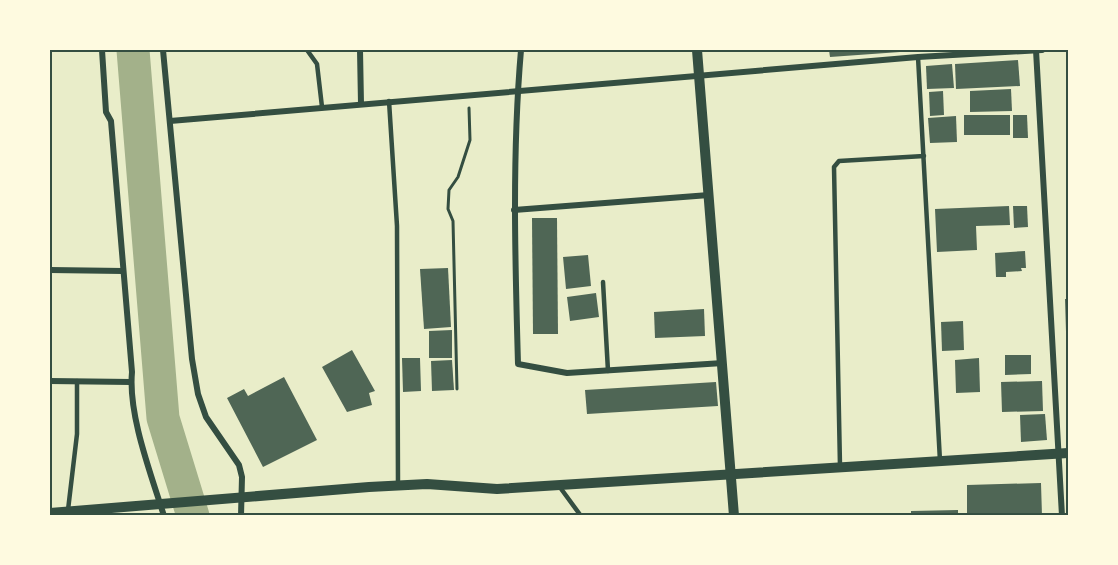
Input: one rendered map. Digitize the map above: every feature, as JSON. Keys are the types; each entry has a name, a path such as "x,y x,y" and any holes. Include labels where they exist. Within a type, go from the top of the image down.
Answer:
{"street":[{"path":"102,50 106,112 111,121 131,382 140,435 164,503 164,516"},
{"path":"163,50 192,359 198,394 206,417 239,465 241,516"},
{"path":"360,50 361,104"},
{"path":"520,50 514,210 518,364 567,373 723,363"},
{"path":"697,50 734,516"},
{"path":"1036,50 1064,453 1062,516"},
{"path":"170,121 918,57 1042,50"},
{"path":"514,210 709,195"},
{"path":"50,270 123,271"},
{"path":"50,381 131,382"},
{"path":"50,513 68,514 164,503 398,485 497,489 1064,453"}],"lane":[{"path":"307,50 317,64 322,107"},
{"path":"918,57 940,461"},
{"path":"389,101 397,226 398,485"},
{"path":"840,466 834,168 840,161 924,156"},
{"path":"603,282 608,371"},
{"path":"68,514 77,434 76,381"},
{"path":"559,486 580,516"}],"path":[{"path":"457,389 453,221 448,209 448,190 458,177 470,140 471,94"}],"building":[{"path":"829,50 914,50 914,51 830,57"},
{"path":"1018,60 1020,86 956,89 955,64"},
{"path":"952,64 954,88 927,89 926,66"},
{"path":"1011,89 1012,111 970,112 970,91"},
{"path":"943,91 944,115 930,116 929,92"},
{"path":"964,115 1010,115 1010,135 964,135"},
{"path":"1013,115 1027,115 1028,138 1013,138"},
{"path":"956,116 957,142 930,143 928,118"},
{"path":"1009,206 1010,225 976,226 977,250 937,252 935,209"},
{"path":"1013,206 1027,206 1028,227 1014,228"},
{"path":"532,218 557,218 558,334 533,334"},
{"path":"1025,251 1026,268 1021,268 1022,271 1006,272 1006,277 996,277 995,253"},
{"path":"588,255 591,286 566,289 563,257"},
{"path":"448,268 451,327 424,329 420,269"},
{"path":"596,293 599,317 570,321 567,297"},
{"path":"1065,299 1068,299 1068,332 1066,332"},
{"path":"704,309 705,336 655,338 654,312"},
{"path":"963,321 964,350 942,351 941,322"},
{"path":"452,330 452,358 429,358 429,331"},
{"path":"352,350 375,391 369,393 372,405 347,412 322,367"},
{"path":"1005,355 1031,355 1031,374 1005,375"},
{"path":"402,358 420,358 421,391 403,392"},
{"path":"979,358 980,392 956,393 955,360"},
{"path":"452,360 454,390 432,391 431,361"},
{"path":"284,377 317,440 263,467 227,398 244,389 248,396"},
{"path":"1042,381 1043,411 1002,412 1001,382"},
{"path":"716,382 718,406 587,414 585,390"},
{"path":"1045,414 1047,440 1021,442 1020,415"},
{"path":"1041,483 1042,516 967,516 967,485"},
{"path":"958,510 958,516 911,516 911,511"}],"waterway":[{"path":"133,50 163,418 193,516"}]}
